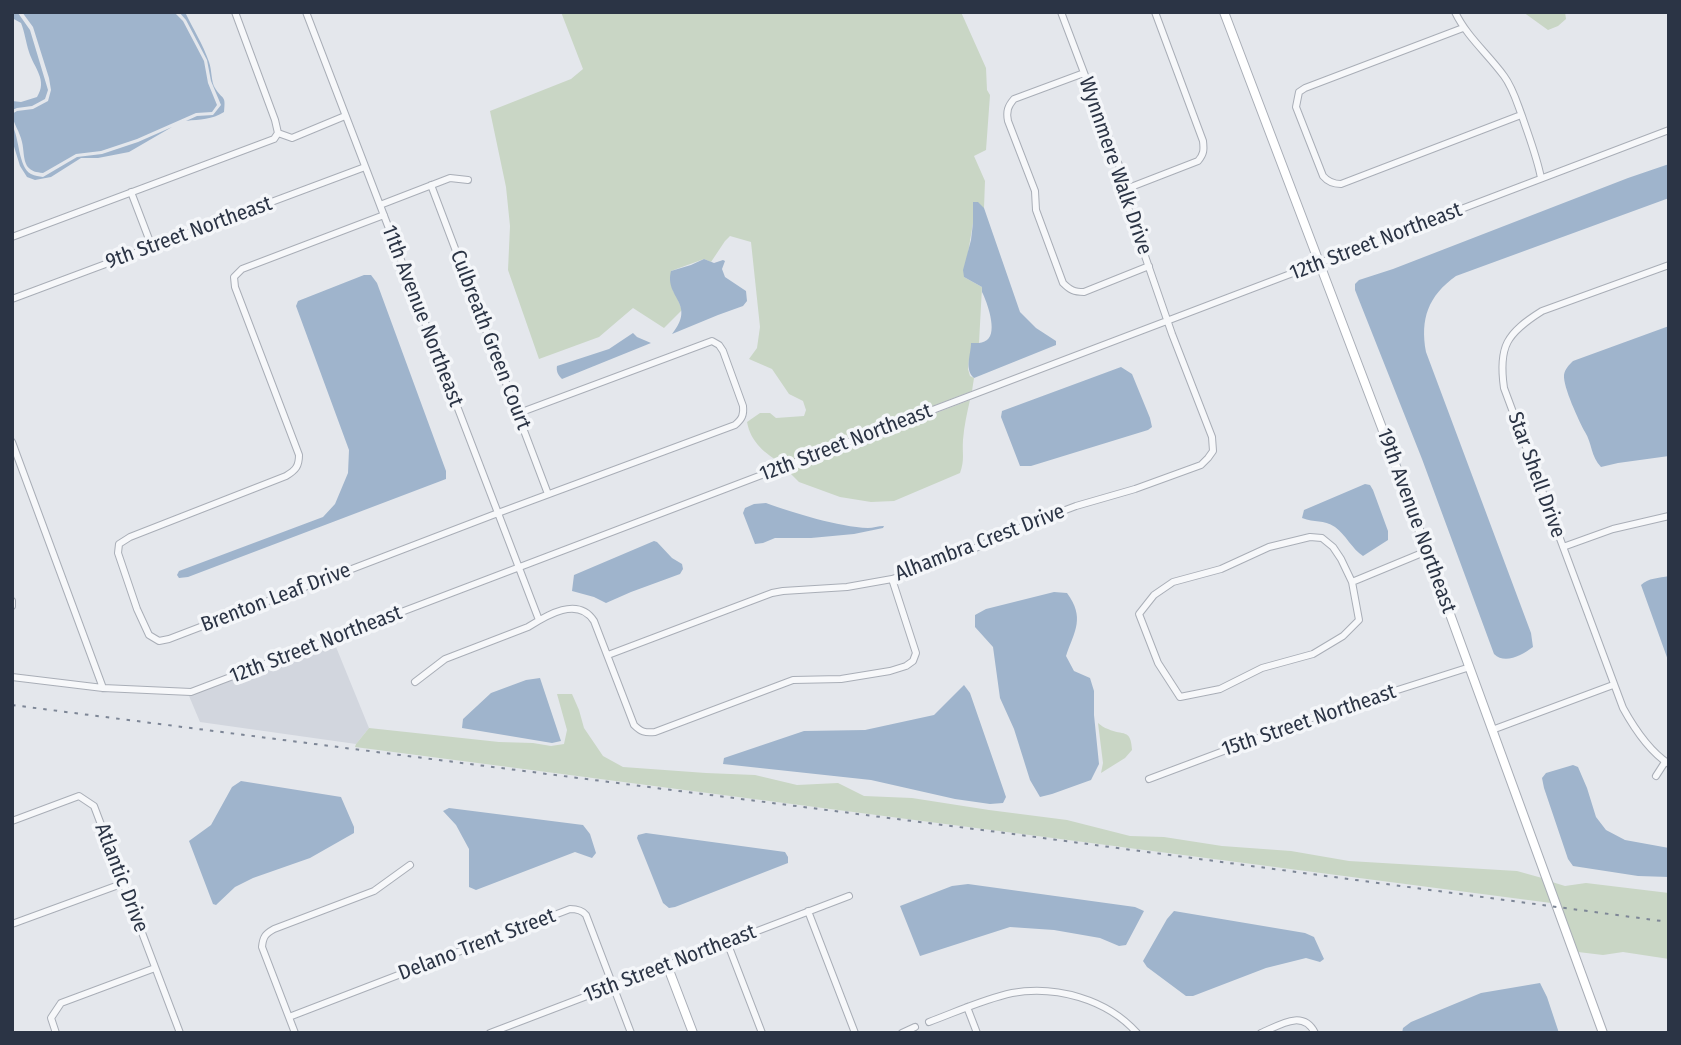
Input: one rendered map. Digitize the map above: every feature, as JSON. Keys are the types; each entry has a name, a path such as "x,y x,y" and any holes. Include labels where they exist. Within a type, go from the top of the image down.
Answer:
{"street":[{"path":"12,237 274,139 278,133 275,120 235,12"},
{"name":"11th Avenue Northeast","path":"306,12 539,620"},
{"name":"Wynnmere Walk Drive","path":"1061,12 1126,187 1127,205 1168,320"},
{"path":"1126,187 1198,161 1204,149 1154,12"},
{"name":"19th Avenue Northeast","path":"1223,12 1427,551 1603,1033"},
{"path":"1455,12 1463,28 1506,79 1538,160 1541,178"},
{"path":"1463,28 1299,92 1296,107 1323,176 1333,184 1341,184 1521,115"},
{"path":"1084,73 1014,99 1008,106 1008,121 1035,191 1035,211 1063,283 1075,292 1084,292 1149,266"},
{"path":"278,133 292,138 345,116"},
{"name":"12th Street Northeast","path":"12,677 103,688 191,692 1669,130"},
{"name":"9th Street Northeast","path":"12,299 365,167"},
{"path":"380,205 450,178 468,180"},
{"name":"Culbreath Green Court","path":"431,185 548,494"},
{"path":"131,192 152,247"},
{"name":"Brenton Leaf Drive","path":"384,215 242,269 234,277 235,287 299,455 299,464 286,476 130,537 119,544 118,553 149,635 159,641 169,639 735,425 744,414 723,351 712,341 519,413"},
{"name":"Star Shell Drive","path":"1667,763 1633,727 1613,685 1504,388 1502,375 1504,349 1512,333 1527,320 1542,311 1669,265"},
{"name":"Alhambra Crest Drive","path":"608,655 772,593 847,587 892,579 951,559 1076,506 1160,481 1201,465 1213,451 1212,437 1168,320"},
{"path":"12,442 103,688"},
{"path":"1563,547 1613,529 1669,516"},
{"path":"1310,537 1322,538 1333,547 1352,582 1359,620 1343,636 1313,654 1262,668 1220,689 1180,697 1158,663 1139,614 1154,595 1173,582 1221,569 1269,547 1310,537"},
{"path":"1352,582 1427,551"},
{"path":"415,682 445,659 569,608 578,608 589,613 594,621 634,725 646,733 655,732 793,680 841,678 906,666 913,661 916,653 892,579"},
{"path":"12,601 12,606"},
{"name":"15th Street Northeast","path":"1149,779 1325,713 1469,667"},
{"path":"1492,730 1613,685"},
{"path":"1656,776 1667,763"},
{"name":"Atlantic Drive","path":"12,821 79,796 94,806 180,1033"},
{"path":"295,1033 262,947 263,937 274,929 374,891 410,865"},
{"path":"12,924 124,883"},
{"name":"15th Street Northeast","path":"490,1033 849,896"},
{"name":"Delano Trent Street","path":"289,1017 570,909 583,911 586,915 631,1033"},
{"path":"808,911 855,1033"},
{"path":"727,942 762,1033"},
{"path":"667,965 693,1033"},
{"path":"56,1033 51,1018 61,1003 155,968"},
{"path":"929,1022 1011,993 1032,990 1056,992 1098,1004 1113,1012 1137,1033"},
{"path":"967,1007 977,1033"},
{"path":"1261,1033 1302,1019 1309,1023 1315,1033"},
{"path":"902,1033 915,1027"}],"shaded area":[{"path":"334,642 369,728 356,744 200,722 189,696"}],"green space":[{"path":"561,12 961,12 986,68 987,90 990,95 986,150 974,156 985,181 984,208 973,223 964,277 982,287 979,343 969,359 968,369 970,376 974,378 972,391 782,464 760,447 747,422 760,413 770,413 776,418 804,416 806,410 803,401 789,394 772,369 749,359 757,348 760,327 751,242 730,236 711,262 704,259 671,271 673,291 682,310 664,328 633,308 599,337 539,359 508,270 510,226 506,187 490,111 571,79 583,69"},
{"path":"1523,12 1565,12 1566,19 1548,30"},
{"path":"970,400 960,473 894,501 871,502 840,497 799,482 787,470"},
{"path":"557,694 572,694 584,728 603,756 623,767 755,775 797,785 838,783 864,796 912,798 1067,820 1130,836 1164,837 1222,846 1291,851 1349,861 1517,871 1542,878 1551,903 355,747 369,728 499,742 551,746 564,744 567,730"},
{"path":"1098,723 1128,736 1132,750 1125,758 1101,773 1103,763"},
{"path":"1552,882 1565,886 1586,883 1669,893 1669,959 1623,952 1603,955 1578,952"}],"water":[{"path":"12,12 18,13 30,30 48,90 45,99 32,106 12,110 12,101 21,102 37,97 41,80 21,23 12,18"},
{"path":"22,12 174,12 183,21 204,61 208,83 217,105 212,112 196,113 137,139 101,151 76,154 43,173 32,171 27,166 12,114 33,109 48,101 51,90 33,27"},
{"path":"179,12 185,12 198,37 209,62 214,85 224,100 224,112 206,119 186,121 197,116 213,115 221,105 211,81 207,60"},
{"path":"12,125 24,165 31,174 43,177 77,157 102,154 172,127 129,152 98,158 81,158 51,177 35,180 27,177 20,166 12,140"},
{"path":"1669,164 1669,198 1456,276 1439,292 1428,309 1424,329 1426,352 1531,633 1533,647 1513,658 1503,659 1494,654 1422,459 1355,290 1355,284 1359,280"},
{"path":"973,202 978,202 984,208 1020,312 1036,328 1056,341 1056,345 974,378 969,370 971,343 987,340 992,324 982,287 964,277 963,270 971,240"},
{"path":"704,259 714,263 725,261 722,269 725,277 746,291 747,301 743,306 672,334 679,324 681,308 672,288 671,271"},
{"path":"364,275 371,275 377,283 446,471 446,479 188,577 179,578 179,571 323,517 335,504 348,473 349,450 296,306 298,301"},
{"path":"1669,326 1669,456 1601,467 1575,412 1564,380 1565,371 1573,361"},
{"path":"633,333 651,343 562,379 558,374 557,366 609,349"},
{"path":"1121,367 1132,374 1152,427 1031,466 1020,466 1001,417 1002,411"},
{"path":"1365,484 1370,485 1373,490 1388,531 1388,540 1363,556 1335,527 1302,518 1304,510"},
{"path":"766,503 844,525 868,528 884,526 854,534 775,538 755,544 743,513 745,508 754,504"},
{"path":"654,541 682,564 680,574 606,603 572,591 574,575"},
{"path":"1669,576 1669,663 1641,585"},
{"path":"1054,592 1067,593 1076,610 1077,624 1066,656 1074,671 1090,678 1094,691 1099,764 1091,780 1040,797 1030,780 1014,729 1000,698 993,647 975,627 975,615 986,609"},
{"path":"540,678 561,741 552,743 462,728 463,719 491,693 526,680"},
{"path":"964,685 970,693 1006,797 1003,803 955,799 871,780 723,764 724,758 804,731 865,730 934,715"},
{"path":"1573,765 1578,767 1596,817 1606,830 1625,840 1669,848 1669,877 1638,876 1573,866 1568,859 1542,778 1546,773"},
{"path":"241,781 341,797 354,833 310,858 235,887 216,905 213,904 189,841 211,825 232,787"},
{"path":"449,808 583,825 590,834 596,853 592,858 575,852 476,890 469,887 469,849 456,825 443,811"},
{"path":"646,833 785,852 788,863 669,908 663,903 637,838 638,835"},
{"path":"968,884 1135,907 1144,911 1126,945 1119,946 1100,938 1054,930 1010,927 920,956 900,906 952,886"},
{"path":"1174,911 1305,933 1314,937 1324,959 1320,962 1306,958 1266,968 1193,996 1186,996 1147,967 1143,961"},
{"path":"1540,983 1559,1033 1402,1033 1403,1028 1411,1022 1481,993"}],"railway":[{"path":"12,705 1669,922"}]}
